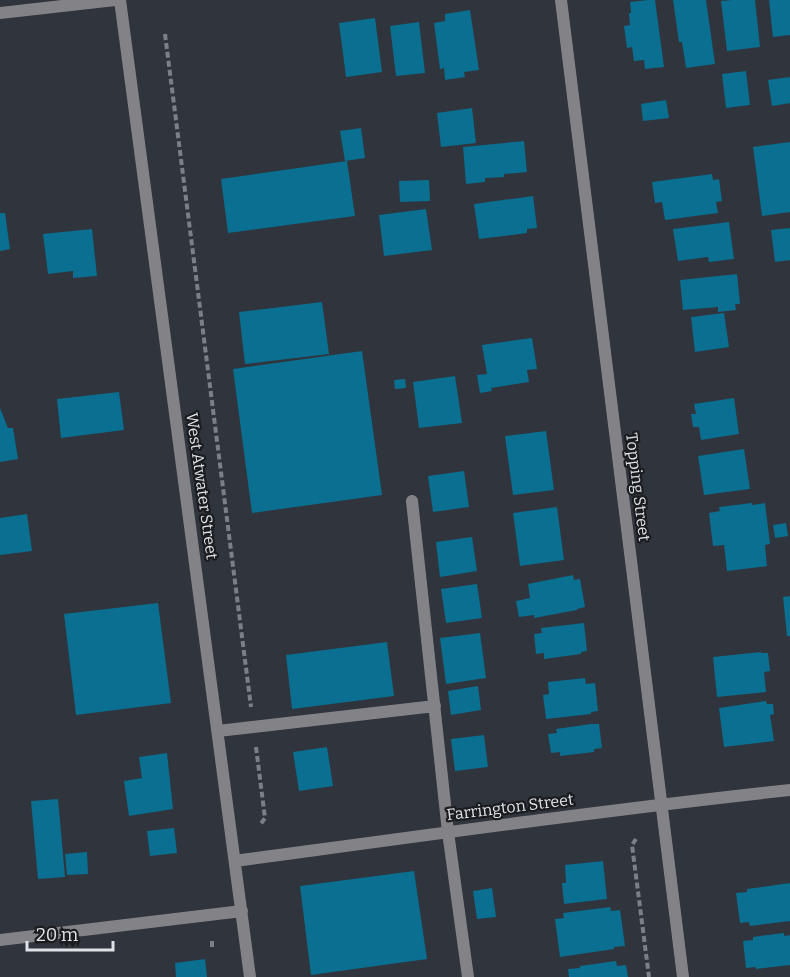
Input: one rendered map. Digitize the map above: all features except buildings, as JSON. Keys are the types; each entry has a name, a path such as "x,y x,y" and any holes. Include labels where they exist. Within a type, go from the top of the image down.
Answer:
{"street":[{"path":"0,13 115,0"},
{"name":"West Atwater Street","path":"120,0 250,977"},
{"name":"Topping Street","path":"561,0 683,977"},
{"path":"412,501 448,832 468,977"},
{"path":"218,731 435,706"},
{"name":"Farrington Street","path":"235,861 790,790"},
{"path":"0,940 242,911"}],"path":[{"path":"165,34 265,818 260,825"},
{"path":"636,839 632,845 649,977"},
{"path":"212,941 212,950"}]}
